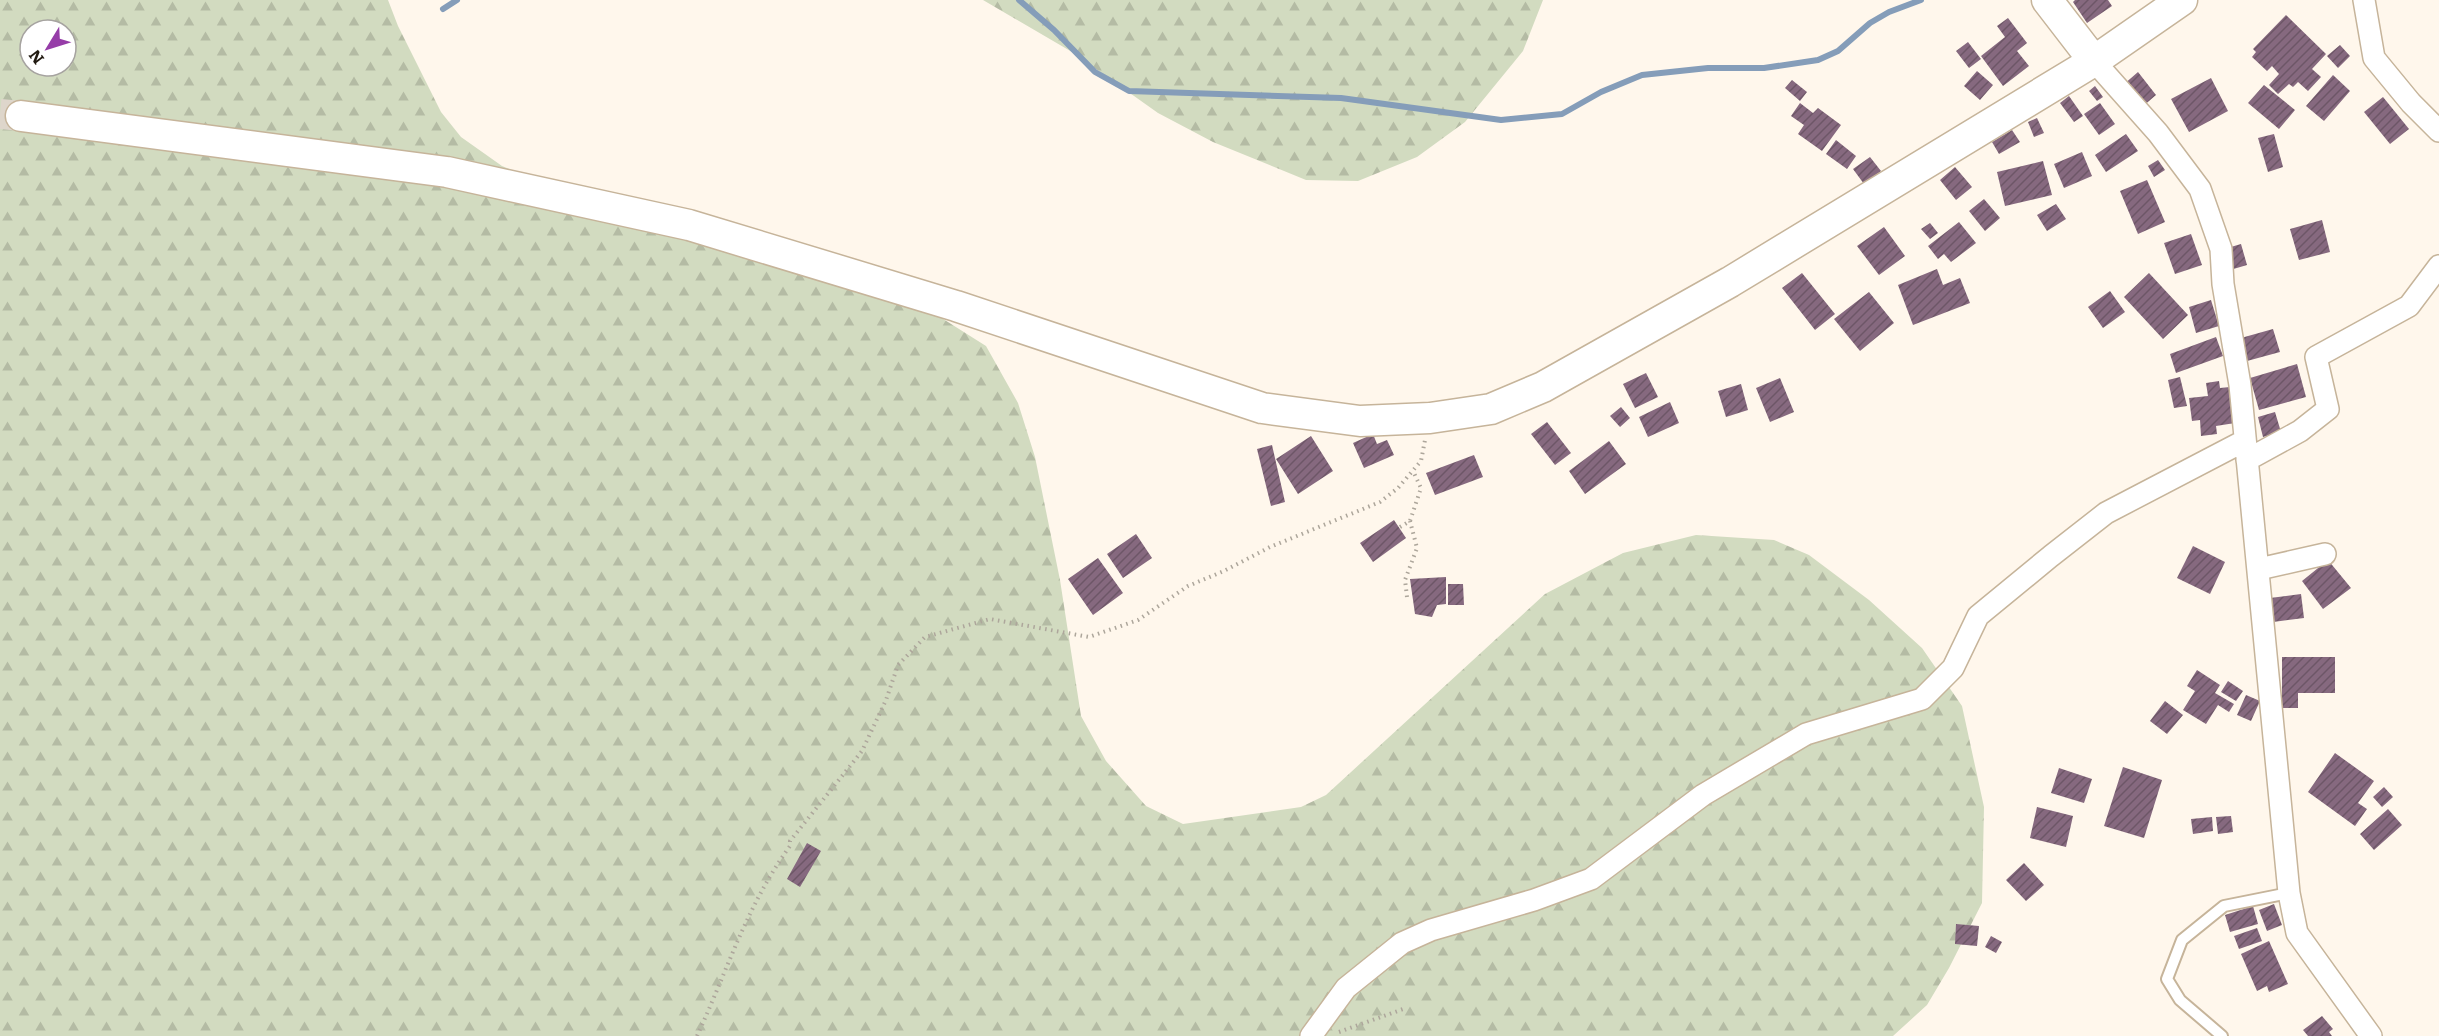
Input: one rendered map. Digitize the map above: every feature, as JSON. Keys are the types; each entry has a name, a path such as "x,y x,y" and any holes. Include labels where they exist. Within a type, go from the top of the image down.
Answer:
{"street":[{"path":"2047,0 2094,61 2158,133 2200,189 2221,249 2223,284 2240,385 2289,893 2297,933 2371,1036"},
{"path":"21,116 447,172 689,225 956,306 1262,408 1360,421 1430,418 1491,409 1543,387 1730,282 2094,61 2182,0"},
{"path":"2364,0 2374,57 2411,103 2439,131"},
{"path":"1311,1036 1346,988 1402,943 1431,930 1534,900 1591,879 1703,795 1806,734 1922,699 1953,668 1978,616 2106,513 2246,450 2300,431 2328,409 2316,357 2409,306 2439,266"},
{"path":"2259,569 2325,554"}],"lane":[{"path":"2222,1036 2180,1000 2167,979 2182,940 2224,906 2289,893"}],"path":[{"path":"697,1036 716,996 732,949 766,878 790,846 790,842 862,751 886,700 898,665 925,638 990,620 1089,637 1138,620 1188,586 1224,571 1270,547 1380,502 1398,488 1421,461 1430,418"},
{"path":"1407,597 1406,580 1417,548 1410,521 1421,488 1413,471"},
{"path":"1400,527 1410,521"},
{"path":"1333,1034 1406,1008"}],"green space":[{"path":"0,0 388,0 398,26 441,112 461,137 502,166 670,233 940,317 986,346 1018,403 1035,457 1060,580 1081,716 1106,761 1146,806 1183,824 1301,807 1326,795 1545,594 1623,553 1696,535 1774,540 1809,555 1869,600 1922,648 1962,706 1984,807 1982,903 1949,968 1927,1005 1893,1036 0,1036"},
{"path":"983,0 1543,0 1523,51 1465,122 1417,157 1358,181 1306,180 1213,142 1158,113 1072,52"}],"building":[{"path":"2075,0 2108,0 2112,6 2087,23 2073,2"},
{"path":"2286,15 2326,54 2312,69 2321,77 2308,91 2298,82 2293,87 2289,84 2278,94 2269,85 2279,74 2272,66 2267,71 2252,57 2256,52 2253,49"},
{"path":"2008,18 2027,43 2017,51 2029,66 2003,86 1981,56 2005,37 1997,26"},
{"path":"1968,42 1981,59 1969,68 1956,51"},
{"path":"2340,45 2350,56 2338,68 2327,56"},
{"path":"1977,71 1993,85 1980,100 1964,86"},
{"path":"2138,72 2156,95 2142,107 2123,85"},
{"path":"2333,75 2350,91 2324,121 2306,106"},
{"path":"2211,78 2228,111 2189,132 2171,99"},
{"path":"1792,80 1807,92 1800,101 1785,88"},
{"path":"2264,85 2295,110 2279,129 2248,103"},
{"path":"2095,86 2103,97 2097,101 2089,91"},
{"path":"2069,96 2083,116 2074,122 2060,103"},
{"path":"2383,97 2409,129 2390,144 2364,112"},
{"path":"1800,103 1813,113 1818,108 1841,125 1822,151 1798,134 1804,125 1791,116"},
{"path":"2100,103 2115,124 2099,135 2084,114"},
{"path":"2037,118 2044,133 2034,137 2028,122"},
{"path":"2012,130 2020,142 1999,154 1992,142"},
{"path":"2126,134 2138,151 2106,172 2095,155"},
{"path":"2274,134 2283,167 2268,172 2258,138"},
{"path":"1836,140 1856,156 1847,169 1826,154"},
{"path":"2082,152 2092,176 2064,188 2054,164"},
{"path":"1870,157 1881,171 1864,184 1853,169"},
{"path":"2158,160 2165,170 2154,177 2148,166"},
{"path":"2043,161 2052,195 2005,206 1997,172"},
{"path":"1955,167 1972,187 1956,200 1940,180"},
{"path":"2147,180 2165,222 2138,234 2120,191"},
{"path":"1984,199 2000,218 1985,231 1969,211"},
{"path":"2056,204 2066,219 2047,231 2037,215"},
{"path":"2322,220 2330,252 2299,260 2290,229"},
{"path":"1959,222 1976,243 1951,262 1944,254 1938,259 1928,246"},
{"path":"1930,223 1938,233 1930,239 1921,229"},
{"path":"1884,227 1905,256 1879,275 1857,246"},
{"path":"2191,234 2202,265 2175,274 2164,243"},
{"path":"2241,244 2247,265 2230,270 2224,249"},
{"path":"1937,269 1943,285 1960,278 1970,303 1913,325 1898,285"},
{"path":"1802,273 1835,314 1815,330 1782,288"},
{"path":"2149,273 2188,315 2163,339 2124,297"},
{"path":"2110,291 2125,312 2103,328 2088,307"},
{"path":"1869,292 1894,323 1860,351 1834,319"},
{"path":"2211,300 2219,326 2196,333 2189,307"},
{"path":"2273,329 2280,352 2247,361 2241,338"},
{"path":"2216,337 2223,356 2176,373 2170,354"},
{"path":"2297,364 2306,397 2259,410 2250,378"},
{"path":"1646,373 1658,397 1635,408 1623,384"},
{"path":"2180,377 2187,406 2174,408 2168,380"},
{"path":"1780,378 1794,412 1770,422 1756,388"},
{"path":"2219,381 2220,388 2230,387 2235,423 2216,426 2217,434 2201,436 2200,420 2192,421 2189,398 2208,396 2206,383"},
{"path":"1741,384 1748,410 1726,417 1718,391"},
{"path":"1670,402 1679,423 1648,437 1639,417"},
{"path":"1621,407 1630,418 1620,427 1610,416"},
{"path":"2275,412 2281,432 2263,437 2258,417"},
{"path":"1547,422 1571,453 1555,465 1531,434"},
{"path":"1373,434 1377,444 1387,440 1394,455 1364,468 1353,443"},
{"path":"1311,436 1333,471 1298,494 1276,459"},
{"path":"1609,441 1626,464 1585,494 1569,471"},
{"path":"1272,445 1285,502 1271,506 1257,449"},
{"path":"1474,455 1483,477 1435,495 1426,473"},
{"path":"1394,520 1406,538 1373,562 1360,543"},
{"path":"1136,534 1152,558 1123,578 1107,554"},
{"path":"2193,546 2225,562 2210,594 2177,578"},
{"path":"1098,558 1123,593 1093,615 1068,579"},
{"path":"2328,560 2351,588 2323,609 2302,581"},
{"path":"1446,577 1446,604 1437,605 1432,617 1415,614 1410,579"},
{"path":"1448,584 1463,584 1464,605 1448,605"},
{"path":"2301,594 2304,618 2273,622 2270,598"},
{"path":"2282,657 2335,657 2335,693 2298,693 2298,708 2282,708"},
{"path":"2197,670 2220,685 2215,693 2234,704 2229,712 2218,705 2206,724 2183,710 2195,691 2187,686"},
{"path":"2228,681 2243,691 2236,701 2221,692"},
{"path":"2246,695 2260,701 2251,721 2237,715"},
{"path":"2165,701 2183,715 2167,734 2150,721"},
{"path":"2335,753 2374,781 2358,803 2367,809 2355,826 2308,792"},
{"path":"2123,767 2162,780 2144,838 2104,826"},
{"path":"2059,768 2092,779 2084,803 2051,793"},
{"path":"2384,787 2393,797 2382,807 2373,797"},
{"path":"2037,807 2073,816 2066,847 2030,838"},
{"path":"2388,809 2402,825 2374,850 2360,834"},
{"path":"2231,816 2233,832 2218,834 2216,817"},
{"path":"2212,817 2213,831 2193,834 2191,819"},
{"path":"807,843 821,851 800,887 787,879"},
{"path":"2024,863 2044,885 2026,901 2006,880"},
{"path":"2274,904 2282,925 2267,931 2259,910"},
{"path":"2253,906 2258,924 2230,932 2225,915"},
{"path":"1956,924 1979,926 1977,946 1955,944"},
{"path":"2257,928 2262,941 2239,949 2234,936"},
{"path":"1991,936 2002,942 1996,953 1985,947"},
{"path":"2269,941 2288,984 2269,992 2267,986 2257,991 2241,954"},
{"path":"2322,1016 2333,1029 2329,1032 2332,1036 2308,1036 2303,1030"}],"waterway":[{"path":"443,9 457,0"},
{"path":"1019,0 1054,30 1095,72 1129,91 1341,98 1501,120 1562,114 1601,92 1642,75 1708,68 1764,68 1818,60 1838,51 1870,23 1889,12 1921,0"}],"tunnel":[{"path":"0,114 21,116"}]}
